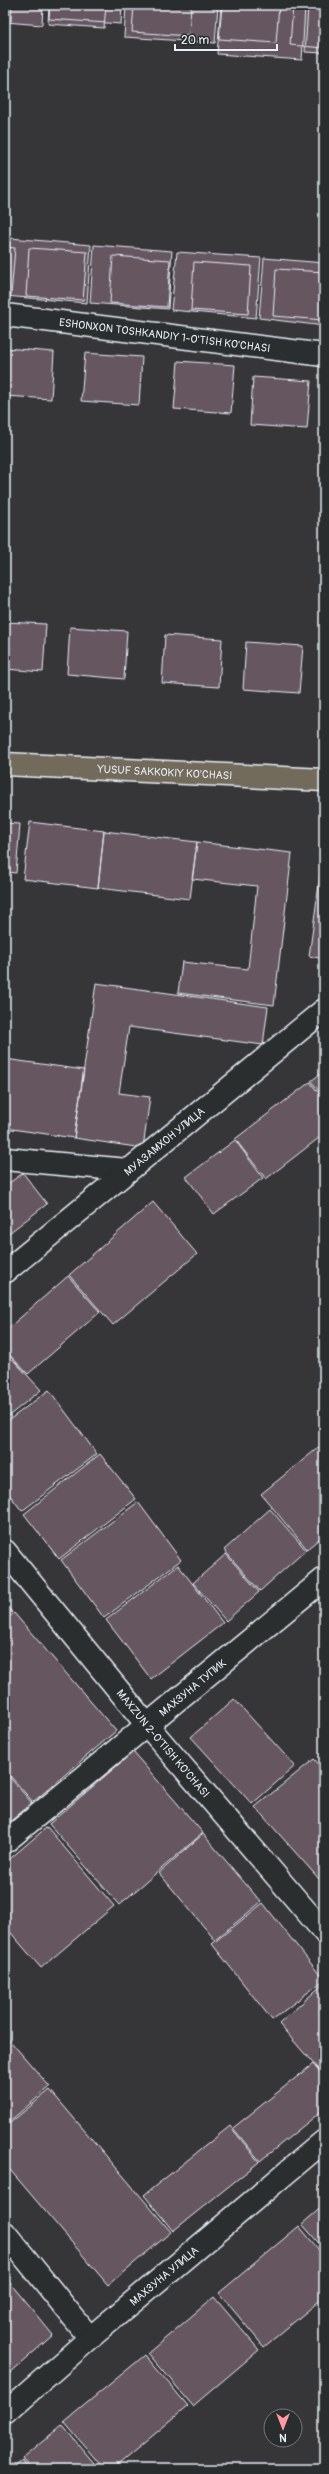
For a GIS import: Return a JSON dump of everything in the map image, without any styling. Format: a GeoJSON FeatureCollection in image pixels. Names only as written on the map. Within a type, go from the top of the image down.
{"type":"FeatureCollection","features":[{"type":"Feature","properties":{"kind":"main road","name":"YUSUF SAKKOKIY KO'CHASI"},"geometry":{"type":"LineString","coordinates":[[5,764],[324,780]]}},
{"type":"Feature","properties":{"kind":"street","name":"ESHONXON TOSHKANDIY 1-O'TISH KO'CHASI"},"geometry":{"type":"LineString","coordinates":[[5,315],[324,356]]}},
{"type":"Feature","properties":{"kind":"street","name":"МУАЗАМХОН УЛИЦА"},"geometry":{"type":"LineString","coordinates":[[5,1272],[324,1010]]}},
{"type":"Feature","properties":{"kind":"street"},"geometry":{"type":"LineString","coordinates":[[5,1159],[128,1170]]}},
{"type":"Feature","properties":{"kind":"street","name":"MAXZUN 2-O'TISH KO'CHASI"},"geometry":{"type":"LineString","coordinates":[[5,1551],[147,1725],[324,1932]]}},
{"type":"Feature","properties":{"kind":"street","name":"МАХЗУНА ТУПИК"},"geometry":{"type":"LineString","coordinates":[[5,1842],[324,1579]]}},
{"type":"Feature","properties":{"kind":"street","name":"МАХЗУНА УЛИЦА"},"geometry":{"type":"LineString","coordinates":[[5,2412],[90,2338],[324,2141]]}},
{"type":"Feature","properties":{"kind":"street"},"geometry":{"type":"LineString","coordinates":[[5,2233],[90,2338]]}},
{"type":"Feature","properties":{"kind":"building"},"geometry":{"type":"Polygon","coordinates":[[[5,5],[12,5],[11,21],[5,21],[5,5]]]}},
{"type":"Feature","properties":{"kind":"building"},"geometry":{"type":"Polygon","coordinates":[[[5,5],[43,5],[42,25],[5,22],[5,5]]]}},
{"type":"Feature","properties":{"kind":"building"},"geometry":{"type":"Polygon","coordinates":[[[49,5],[106,5],[104,28],[48,24],[49,5]]]}},
{"type":"Feature","properties":{"kind":"building"},"geometry":{"type":"Polygon","coordinates":[[[50,5],[122,5],[121,24],[49,19],[50,5]]]}},
{"type":"Feature","properties":{"kind":"building"},"geometry":{"type":"Polygon","coordinates":[[[126,5],[218,5],[215,43],[124,37],[126,5]]]}},
{"type":"Feature","properties":{"kind":"building"},"geometry":{"type":"Polygon","coordinates":[[[134,5],[191,5],[189,36],[132,32],[134,5]]]}},
{"type":"Feature","properties":{"kind":"building"},"geometry":{"type":"Polygon","coordinates":[[[221,5],[305,6],[302,60],[217,54],[221,5]]]}},
{"type":"Feature","properties":{"kind":"building"},"geometry":{"type":"Polygon","coordinates":[[[222,5],[279,5],[276,43],[219,39],[222,5]]]}},
{"type":"Feature","properties":{"kind":"building"},"geometry":{"type":"Polygon","coordinates":[[[293,5],[324,5],[324,48],[290,45],[293,5]]]}},
{"type":"Feature","properties":{"kind":"building"},"geometry":{"type":"Polygon","coordinates":[[[308,7],[324,8],[324,53],[305,52],[308,7]]]}},
{"type":"Feature","properties":{"kind":"building"},"geometry":{"type":"Polygon","coordinates":[[[5,229],[9,229],[5,291],[5,229]]]}},
{"type":"Feature","properties":{"kind":"building"},"geometry":{"type":"Polygon","coordinates":[[[10,238],[91,245],[87,303],[5,296],[10,238]]]}},
{"type":"Feature","properties":{"kind":"building"},"geometry":{"type":"Polygon","coordinates":[[[94,245],[172,251],[168,309],[90,303],[94,245]]]}},
{"type":"Feature","properties":{"kind":"building"},"geometry":{"type":"Polygon","coordinates":[[[5,247],[15,248],[11,295],[5,295],[5,247]]]}},
{"type":"Feature","properties":{"kind":"building"},"geometry":{"type":"Polygon","coordinates":[[[29,248],[87,252],[83,300],[26,296],[29,248]]]}},
{"type":"Feature","properties":{"kind":"building"},"geometry":{"type":"Polygon","coordinates":[[[177,252],[261,258],[256,318],[171,310],[177,252]]]}},
{"type":"Feature","properties":{"kind":"building"},"geometry":{"type":"Polygon","coordinates":[[[113,256],[170,260],[167,307],[110,303],[113,256]]]}},
{"type":"Feature","properties":{"kind":"building"},"geometry":{"type":"Polygon","coordinates":[[[264,258],[324,263],[324,326],[259,318],[264,258]]]}},
{"type":"Feature","properties":{"kind":"building"},"geometry":{"type":"Polygon","coordinates":[[[194,262],[251,266],[248,314],[191,310],[194,262]]]}},
{"type":"Feature","properties":{"kind":"building"},"geometry":{"type":"Polygon","coordinates":[[[276,269],[324,272],[324,320],[273,316],[276,269]]]}},
{"type":"Feature","properties":{"kind":"building"},"geometry":{"type":"Polygon","coordinates":[[[5,348],[54,352],[51,399],[5,396],[5,348]]]}},
{"type":"Feature","properties":{"kind":"building"},"geometry":{"type":"Polygon","coordinates":[[[85,353],[142,357],[139,405],[81,401],[85,353]]]}},
{"type":"Feature","properties":{"kind":"building"},"geometry":{"type":"Polygon","coordinates":[[[178,361],[235,365],[231,413],[174,409],[178,361]]]}},
{"type":"Feature","properties":{"kind":"building"},"geometry":{"type":"Polygon","coordinates":[[[253,377],[311,381],[307,429],[250,425],[253,377]]]}},
{"type":"Feature","properties":{"kind":"building"},"geometry":{"type":"Polygon","coordinates":[[[5,622],[46,624],[43,672],[5,669],[5,622]]]}},
{"type":"Feature","properties":{"kind":"building"},"geometry":{"type":"Polygon","coordinates":[[[70,627],[127,631],[124,679],[67,674],[70,627]]]}},
{"type":"Feature","properties":{"kind":"building"},"geometry":{"type":"Polygon","coordinates":[[[165,635],[222,639],[219,687],[162,683],[165,635]]]}},
{"type":"Feature","properties":{"kind":"building"},"geometry":{"type":"Polygon","coordinates":[[[246,642],[303,646],[299,693],[243,689],[246,642]]]}},
{"type":"Feature","properties":{"kind":"building"},"geometry":{"type":"Polygon","coordinates":[[[30,822],[104,831],[98,888],[23,879],[30,822]]]}},
{"type":"Feature","properties":{"kind":"building"},"geometry":{"type":"Polygon","coordinates":[[[5,823],[20,824],[16,873],[5,872],[5,823]]]}},
{"type":"Feature","properties":{"kind":"building"},"geometry":{"type":"Polygon","coordinates":[[[104,831],[197,842],[190,899],[98,888],[104,831]]]}},
{"type":"Feature","properties":{"kind":"building"},"geometry":{"type":"Polygon","coordinates":[[[197,842],[292,853],[274,1005],[178,993],[182,962],[248,969],[257,886],[192,879],[197,842]]]}},
{"type":"Feature","properties":{"kind":"building"},"geometry":{"type":"Polygon","coordinates":[[[321,870],[324,870],[324,959],[309,956],[321,870]]]}},
{"type":"Feature","properties":{"kind":"building"},"geometry":{"type":"Polygon","coordinates":[[[96,983],[268,1007],[263,1045],[129,1027],[119,1093],[150,1097],[143,1148],[74,1138],[96,983]]]}},
{"type":"Feature","properties":{"kind":"building"},"geometry":{"type":"Polygon","coordinates":[[[5,1059],[84,1070],[74,1138],[5,1128],[5,1059]]]}},
{"type":"Feature","properties":{"kind":"building"},"geometry":{"type":"Polygon","coordinates":[[[324,1071],[324,1097],[311,1081],[324,1071]]]}},
{"type":"Feature","properties":{"kind":"building"},"geometry":{"type":"Polygon","coordinates":[[[310,1082],[324,1100],[324,1134],[266,1179],[235,1139],[310,1082]]]}},
{"type":"Feature","properties":{"kind":"building"},"geometry":{"type":"Polygon","coordinates":[[[235,1140],[263,1178],[214,1214],[186,1177],[235,1140]]]}},
{"type":"Feature","properties":{"kind":"building"},"geometry":{"type":"Polygon","coordinates":[[[23,1173],[47,1204],[5,1236],[5,1186],[23,1173]]]}},
{"type":"Feature","properties":{"kind":"building"},"geometry":{"type":"Polygon","coordinates":[[[153,1202],[197,1254],[113,1325],[69,1275],[153,1202]]]}},
{"type":"Feature","properties":{"kind":"building"},"geometry":{"type":"Polygon","coordinates":[[[68,1276],[100,1312],[28,1374],[5,1350],[5,1331],[68,1276]]]}},
{"type":"Feature","properties":{"kind":"building"},"geometry":{"type":"Polygon","coordinates":[[[5,1351],[41,1390],[5,1419],[5,1351]]]}},
{"type":"Feature","properties":{"kind":"building"},"geometry":{"type":"Polygon","coordinates":[[[49,1390],[97,1454],[22,1511],[5,1489],[5,1423],[49,1390]]]}},
{"type":"Feature","properties":{"kind":"building"},"geometry":{"type":"Polygon","coordinates":[[[324,1443],[324,1535],[307,1549],[261,1494],[324,1443]]]}},
{"type":"Feature","properties":{"kind":"building"},"geometry":{"type":"Polygon","coordinates":[[[100,1454],[136,1499],[59,1559],[24,1514],[100,1454]]]}},
{"type":"Feature","properties":{"kind":"building"},"geometry":{"type":"Polygon","coordinates":[[[138,1502],[181,1560],[104,1618],[61,1560],[138,1502]]]}},
{"type":"Feature","properties":{"kind":"building"},"geometry":{"type":"Polygon","coordinates":[[[270,1509],[306,1550],[260,1591],[224,1550],[270,1509]]]}},
{"type":"Feature","properties":{"kind":"building"},"geometry":{"type":"Polygon","coordinates":[[[226,1554],[259,1592],[226,1621],[193,1583],[226,1554]]]}},
{"type":"Feature","properties":{"kind":"building"},"geometry":{"type":"Polygon","coordinates":[[[178,1565],[223,1623],[151,1679],[106,1620],[178,1565]]]}},
{"type":"Feature","properties":{"kind":"building"},"geometry":{"type":"Polygon","coordinates":[[[5,1604],[12,1612],[5,1618],[5,1604]]]}},
{"type":"Feature","properties":{"kind":"building"},"geometry":{"type":"Polygon","coordinates":[[[14,1613],[116,1731],[33,1802],[5,1770],[5,1621],[14,1613]]]}},
{"type":"Feature","properties":{"kind":"building"},"geometry":{"type":"Polygon","coordinates":[[[234,1699],[295,1766],[252,1804],[191,1737],[234,1699]]]}},
{"type":"Feature","properties":{"kind":"building"},"geometry":{"type":"Polygon","coordinates":[[[133,1752],[203,1833],[119,1905],[49,1824],[133,1752]]]}},
{"type":"Feature","properties":{"kind":"building"},"geometry":{"type":"Polygon","coordinates":[[[314,1759],[324,1770],[324,1877],[320,1880],[255,1807],[314,1759]]]}},
{"type":"Feature","properties":{"kind":"building"},"geometry":{"type":"Polygon","coordinates":[[[5,1772],[32,1803],[5,1826],[5,1772]]]}},
{"type":"Feature","properties":{"kind":"building"},"geometry":{"type":"Polygon","coordinates":[[[47,1827],[114,1906],[41,1968],[5,1926],[5,1863],[47,1827]]]}},
{"type":"Feature","properties":{"kind":"building"},"geometry":{"type":"Polygon","coordinates":[[[203,1834],[261,1902],[215,1940],[159,1873],[203,1834]]]}},
{"type":"Feature","properties":{"kind":"building"},"geometry":{"type":"Polygon","coordinates":[[[263,1903],[324,1980],[272,2020],[212,1944],[263,1903]]]}},
{"type":"Feature","properties":{"kind":"building"},"geometry":{"type":"Polygon","coordinates":[[[324,1983],[324,2076],[279,2024],[324,1983]]]}},
{"type":"Feature","properties":{"kind":"building"},"geometry":{"type":"Polygon","coordinates":[[[5,2035],[50,2087],[5,2125],[5,2035]]]}},
{"type":"Feature","properties":{"kind":"building"},"geometry":{"type":"Polygon","coordinates":[[[313,2064],[324,2078],[324,2109],[260,2161],[233,2128],[313,2064]]]}},
{"type":"Feature","properties":{"kind":"building"},"geometry":{"type":"Polygon","coordinates":[[[50,2090],[171,2232],[108,2285],[5,2164],[5,2127],[50,2090]]]}},
{"type":"Feature","properties":{"kind":"building"},"geometry":{"type":"Polygon","coordinates":[[[230,2126],[259,2162],[173,2231],[144,2195],[230,2126]]]}},
{"type":"Feature","properties":{"kind":"building"},"geometry":{"type":"Polygon","coordinates":[[[324,2205],[324,2249],[302,2224],[324,2205]]]}},
{"type":"Feature","properties":{"kind":"building"},"geometry":{"type":"Polygon","coordinates":[[[299,2226],[324,2256],[324,2297],[264,2347],[219,2293],[299,2226]]]}},
{"type":"Feature","properties":{"kind":"building"},"geometry":{"type":"Polygon","coordinates":[[[5,2277],[53,2335],[10,2373],[5,2368],[5,2277]]]}},
{"type":"Feature","properties":{"kind":"building"},"geometry":{"type":"Polygon","coordinates":[[[214,2297],[259,2350],[193,2406],[148,2353],[214,2297]]]}},
{"type":"Feature","properties":{"kind":"building"},"geometry":{"type":"Polygon","coordinates":[[[145,2355],[188,2406],[113,2469],[104,2469],[64,2422],[145,2355]]]}},
{"type":"Feature","properties":{"kind":"building"},"geometry":{"type":"Polygon","coordinates":[[[62,2425],[99,2469],[33,2469],[23,2458],[62,2425]]]}},
{"type":"Feature","properties":{"kind":"building"},"geometry":{"type":"Polygon","coordinates":[[[23,2460],[30,2469],[11,2469],[23,2460]]]}}]}
